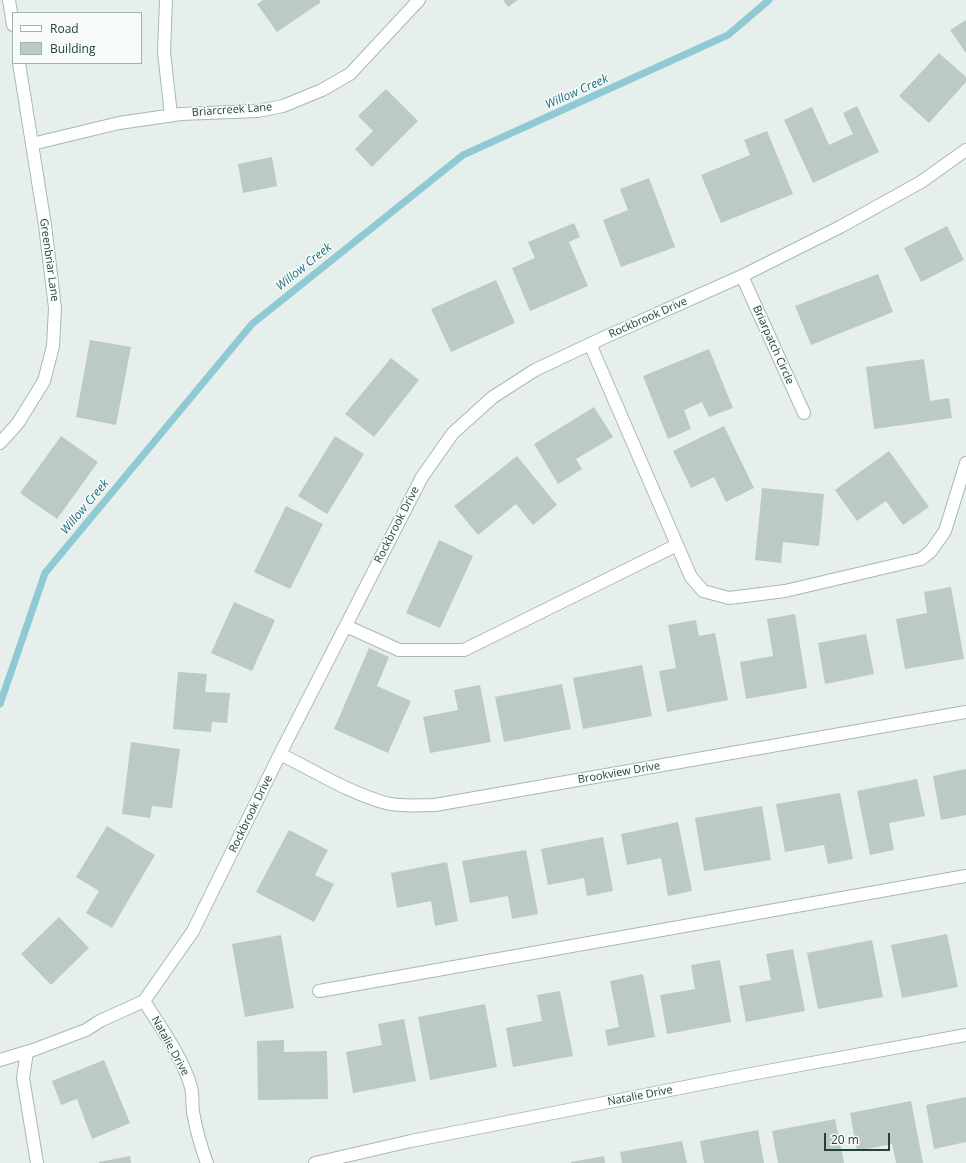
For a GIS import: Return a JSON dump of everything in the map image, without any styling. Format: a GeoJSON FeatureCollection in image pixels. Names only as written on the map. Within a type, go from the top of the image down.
{"type":"FeatureCollection","features":[{"type":"Feature","properties":{"kind":"street"},"geometry":{"type":"LineString","coordinates":[[9,0],[12,19]]}},
{"type":"Feature","properties":{"kind":"street"},"geometry":{"type":"LineString","coordinates":[[166,0],[164,52],[171,115]]}},
{"type":"Feature","properties":{"kind":"street","name":"Briarcreek Lane"},"geometry":{"type":"LineString","coordinates":[[32,144],[119,123],[171,115],[258,111],[283,106],[322,90],[350,74],[419,0]]}},
{"type":"Feature","properties":{"kind":"street","name":"Greenbriar Lane"},"geometry":{"type":"LineString","coordinates":[[0,443],[18,423],[44,380],[54,346],[56,308],[45,225],[19,64]]}},
{"type":"Feature","properties":{"kind":"street","name":"Rockbrook Drive"},"geometry":{"type":"LineString","coordinates":[[144,1001],[193,931],[280,754],[422,477],[454,433],[493,397],[535,370],[742,276],[840,227],[921,182],[966,150]]}},
{"type":"Feature","properties":{"kind":"street","name":"Briarpatch Circle"},"geometry":{"type":"LineString","coordinates":[[742,276],[804,413]]}},
{"type":"Feature","properties":{"kind":"street"},"geometry":{"type":"LineString","coordinates":[[590,344],[691,577],[703,591],[729,598],[785,591],[921,559],[931,551],[945,531],[966,463]]}},
{"type":"Feature","properties":{"kind":"street"},"geometry":{"type":"LineString","coordinates":[[346,626],[399,650],[464,650],[677,545]]}},
{"type":"Feature","properties":{"kind":"street","name":"Brookview Drive"},"geometry":{"type":"LineString","coordinates":[[280,754],[352,790],[387,803],[406,806],[435,805],[966,712]]}},
{"type":"Feature","properties":{"kind":"street"},"geometry":{"type":"LineString","coordinates":[[319,991],[966,876]]}},
{"type":"Feature","properties":{"kind":"street"},"geometry":{"type":"LineString","coordinates":[[0,1060],[27,1052],[86,1030],[100,1021],[144,1001]]}},
{"type":"Feature","properties":{"kind":"street","name":"Natalie Drive"},"geometry":{"type":"LineString","coordinates":[[144,1001],[164,1032],[185,1070],[192,1089],[193,1112],[202,1151],[207,1163]]}},
{"type":"Feature","properties":{"kind":"street","name":"Natalie Drive"},"geometry":{"type":"LineString","coordinates":[[315,1163],[419,1140],[743,1075],[966,1035]]}},
{"type":"Feature","properties":{"kind":"street"},"geometry":{"type":"LineString","coordinates":[[27,1052],[23,1078],[37,1163]]}},
{"type":"Feature","properties":{"kind":"building"},"geometry":{"type":"Polygon","coordinates":[[[263,0],[319,0],[321,2],[277,32],[257,4],[263,0]]]}},
{"type":"Feature","properties":{"kind":"building"},"geometry":{"type":"Polygon","coordinates":[[[503,0],[518,0],[508,7],[503,0]]]}},
{"type":"Feature","properties":{"kind":"building"},"geometry":{"type":"Polygon","coordinates":[[[966,20],[966,53],[950,30],[966,20]]]}},
{"type":"Feature","properties":{"kind":"building"},"geometry":{"type":"Polygon","coordinates":[[[939,53],[966,77],[966,82],[929,123],[899,96],[939,53]]]}},
{"type":"Feature","properties":{"kind":"building"},"geometry":{"type":"Polygon","coordinates":[[[386,89],[418,121],[372,167],[355,149],[373,131],[358,116],[386,89]]]}},
{"type":"Feature","properties":{"kind":"building"},"geometry":{"type":"Polygon","coordinates":[[[857,106],[879,152],[813,183],[784,120],[812,107],[829,145],[853,134],[843,113],[857,106]]]}},
{"type":"Feature","properties":{"kind":"building"},"geometry":{"type":"Polygon","coordinates":[[[767,131],[793,194],[721,223],[701,175],[750,155],[744,140],[767,131]]]}},
{"type":"Feature","properties":{"kind":"building"},"geometry":{"type":"Polygon","coordinates":[[[272,157],[277,186],[243,193],[238,164],[272,157]]]}},
{"type":"Feature","properties":{"kind":"building"},"geometry":{"type":"Polygon","coordinates":[[[649,178],[675,247],[621,267],[603,220],[628,210],[620,189],[649,178]]]}},
{"type":"Feature","properties":{"kind":"building"},"geometry":{"type":"Polygon","coordinates":[[[574,223],[580,237],[569,242],[588,286],[530,311],[512,268],[535,258],[528,242],[574,223]]]}},
{"type":"Feature","properties":{"kind":"building"},"geometry":{"type":"Polygon","coordinates":[[[947,226],[964,260],[921,282],[904,248],[947,226]]]}},
{"type":"Feature","properties":{"kind":"building"},"geometry":{"type":"Polygon","coordinates":[[[878,274],[893,312],[811,345],[795,306],[878,274]]]}},
{"type":"Feature","properties":{"kind":"building"},"geometry":{"type":"Polygon","coordinates":[[[496,280],[515,323],[451,352],[431,309],[496,280]]]}},
{"type":"Feature","properties":{"kind":"building"},"geometry":{"type":"Polygon","coordinates":[[[90,340],[131,347],[116,425],[76,417],[90,340]]]}},
{"type":"Feature","properties":{"kind":"building"},"geometry":{"type":"Polygon","coordinates":[[[709,349],[733,408],[709,417],[702,402],[684,410],[691,429],[668,439],[643,376],[709,349]]]}},
{"type":"Feature","properties":{"kind":"building"},"geometry":{"type":"Polygon","coordinates":[[[391,358],[419,380],[374,437],[345,414],[391,358]]]}},
{"type":"Feature","properties":{"kind":"building"},"geometry":{"type":"Polygon","coordinates":[[[924,359],[930,401],[949,398],[952,418],[874,429],[866,367],[924,359]]]}},
{"type":"Feature","properties":{"kind":"building"},"geometry":{"type":"Polygon","coordinates":[[[594,407],[613,437],[576,459],[582,469],[558,484],[534,444],[594,407]]]}},
{"type":"Feature","properties":{"kind":"building"},"geometry":{"type":"Polygon","coordinates":[[[724,426],[754,488],[726,502],[714,477],[691,488],[673,451],[724,426]]]}},
{"type":"Feature","properties":{"kind":"building"},"geometry":{"type":"Polygon","coordinates":[[[61,436],[98,462],[57,519],[20,493],[61,436]]]}},
{"type":"Feature","properties":{"kind":"building"},"geometry":{"type":"Polygon","coordinates":[[[335,436],[364,454],[327,514],[298,496],[335,436]]]}},
{"type":"Feature","properties":{"kind":"building"},"geometry":{"type":"Polygon","coordinates":[[[889,451],[929,507],[903,525],[886,501],[857,521],[835,490],[889,451]]]}},
{"type":"Feature","properties":{"kind":"building"},"geometry":{"type":"Polygon","coordinates":[[[517,456],[557,505],[533,525],[516,504],[478,535],[454,506],[517,456]]]}},
{"type":"Feature","properties":{"kind":"building"},"geometry":{"type":"Polygon","coordinates":[[[762,488],[824,494],[819,546],[783,542],[781,563],[755,560],[762,488]]]}},
{"type":"Feature","properties":{"kind":"building"},"geometry":{"type":"Polygon","coordinates":[[[286,506],[323,524],[290,589],[254,572],[286,506]]]}},
{"type":"Feature","properties":{"kind":"building"},"geometry":{"type":"Polygon","coordinates":[[[439,540],[473,556],[440,628],[406,613],[439,540]]]}},
{"type":"Feature","properties":{"kind":"building"},"geometry":{"type":"Polygon","coordinates":[[[951,587],[964,659],[905,669],[896,619],[927,613],[924,592],[951,587]]]}},
{"type":"Feature","properties":{"kind":"building"},"geometry":{"type":"Polygon","coordinates":[[[234,602],[275,620],[252,671],[211,653],[234,602]]]}},
{"type":"Feature","properties":{"kind":"building"},"geometry":{"type":"Polygon","coordinates":[[[795,614],[807,688],[746,699],[740,662],[773,656],[767,619],[795,614]]]}},
{"type":"Feature","properties":{"kind":"building"},"geometry":{"type":"Polygon","coordinates":[[[696,620],[699,636],[715,633],[728,700],[667,712],[659,671],[676,668],[668,625],[696,620]]]}},
{"type":"Feature","properties":{"kind":"building"},"geometry":{"type":"Polygon","coordinates":[[[866,634],[874,674],[825,684],[818,643],[866,634]]]}},
{"type":"Feature","properties":{"kind":"building"},"geometry":{"type":"Polygon","coordinates":[[[369,648],[389,657],[377,686],[411,701],[388,753],[334,729],[369,648]]]}},
{"type":"Feature","properties":{"kind":"building"},"geometry":{"type":"Polygon","coordinates":[[[642,665],[652,716],[583,729],[573,678],[642,665]]]}},
{"type":"Feature","properties":{"kind":"building"},"geometry":{"type":"Polygon","coordinates":[[[178,672],[207,674],[205,692],[230,693],[227,723],[212,722],[211,732],[173,729],[178,672]]]}},
{"type":"Feature","properties":{"kind":"building"},"geometry":{"type":"Polygon","coordinates":[[[562,684],[571,729],[504,742],[495,697],[562,684]]]}},
{"type":"Feature","properties":{"kind":"building"},"geometry":{"type":"Polygon","coordinates":[[[480,685],[491,742],[430,753],[423,717],[458,710],[454,690],[480,685]]]}},
{"type":"Feature","properties":{"kind":"building"},"geometry":{"type":"Polygon","coordinates":[[[131,742],[180,749],[172,808],[152,806],[150,818],[122,814],[131,742]]]}},
{"type":"Feature","properties":{"kind":"building"},"geometry":{"type":"Polygon","coordinates":[[[966,769],[966,815],[941,820],[933,776],[966,769]]]}},
{"type":"Feature","properties":{"kind":"building"},"geometry":{"type":"Polygon","coordinates":[[[917,779],[925,816],[889,823],[894,850],[870,855],[857,791],[917,779]]]}},
{"type":"Feature","properties":{"kind":"building"},"geometry":{"type":"Polygon","coordinates":[[[840,793],[853,859],[828,864],[824,845],[785,852],[776,804],[840,793]]]}},
{"type":"Feature","properties":{"kind":"building"},"geometry":{"type":"Polygon","coordinates":[[[762,806],[771,860],[704,871],[695,818],[762,806]]]}},
{"type":"Feature","properties":{"kind":"building"},"geometry":{"type":"Polygon","coordinates":[[[678,822],[692,891],[668,896],[661,858],[627,865],[621,834],[678,822]]]}},
{"type":"Feature","properties":{"kind":"building"},"geometry":{"type":"Polygon","coordinates":[[[107,826],[155,855],[112,928],[86,913],[99,891],[76,877],[107,826]]]}},
{"type":"Feature","properties":{"kind":"building"},"geometry":{"type":"Polygon","coordinates":[[[289,830],[328,850],[315,875],[334,884],[314,922],[256,892],[289,830]]]}},
{"type":"Feature","properties":{"kind":"building"},"geometry":{"type":"Polygon","coordinates":[[[603,837],[613,891],[587,896],[584,878],[548,885],[541,849],[603,837]]]}},
{"type":"Feature","properties":{"kind":"building"},"geometry":{"type":"Polygon","coordinates":[[[526,850],[538,914],[512,919],[508,896],[470,903],[462,861],[526,850]]]}},
{"type":"Feature","properties":{"kind":"building"},"geometry":{"type":"Polygon","coordinates":[[[447,862],[458,921],[435,926],[431,901],[397,908],[391,873],[447,862]]]}},
{"type":"Feature","properties":{"kind":"building"},"geometry":{"type":"Polygon","coordinates":[[[59,917],[89,948],[51,985],[21,954],[59,917]]]}},
{"type":"Feature","properties":{"kind":"building"},"geometry":{"type":"Polygon","coordinates":[[[947,934],[958,987],[902,998],[891,945],[947,934]]]}},
{"type":"Feature","properties":{"kind":"building"},"geometry":{"type":"Polygon","coordinates":[[[281,935],[294,1008],[245,1017],[232,944],[281,935]]]}},
{"type":"Feature","properties":{"kind":"building"},"geometry":{"type":"Polygon","coordinates":[[[872,940],[883,997],[818,1009],[807,953],[872,940]]]}},
{"type":"Feature","properties":{"kind":"building"},"geometry":{"type":"Polygon","coordinates":[[[793,949],[805,1011],[746,1022],[739,986],[771,980],[766,954],[793,949]]]}},
{"type":"Feature","properties":{"kind":"building"},"geometry":{"type":"Polygon","coordinates":[[[720,960],[731,1022],[667,1034],[660,995],[695,989],[691,965],[720,960]]]}},
{"type":"Feature","properties":{"kind":"building"},"geometry":{"type":"Polygon","coordinates":[[[643,974],[655,1037],[608,1046],[605,1030],[619,1027],[610,981],[643,974]]]}},
{"type":"Feature","properties":{"kind":"building"},"geometry":{"type":"Polygon","coordinates":[[[560,991],[573,1056],[513,1067],[506,1028],[542,1021],[537,995],[560,991]]]}},
{"type":"Feature","properties":{"kind":"building"},"geometry":{"type":"Polygon","coordinates":[[[485,1004],[497,1067],[430,1080],[418,1017],[485,1004]]]}},
{"type":"Feature","properties":{"kind":"building"},"geometry":{"type":"Polygon","coordinates":[[[404,1019],[416,1081],[353,1093],[346,1052],[382,1045],[378,1024],[404,1019]]]}},
{"type":"Feature","properties":{"kind":"building"},"geometry":{"type":"Polygon","coordinates":[[[284,1040],[284,1052],[327,1051],[328,1099],[258,1100],[257,1041],[284,1040]]]}},
{"type":"Feature","properties":{"kind":"building"},"geometry":{"type":"Polygon","coordinates":[[[104,1060],[130,1123],[92,1139],[77,1099],[61,1105],[52,1081],[104,1060]]]}},
{"type":"Feature","properties":{"kind":"building"},"geometry":{"type":"Polygon","coordinates":[[[966,1097],[966,1142],[934,1149],[926,1105],[966,1097]]]}},
{"type":"Feature","properties":{"kind":"building"},"geometry":{"type":"Polygon","coordinates":[[[911,1101],[923,1163],[896,1163],[892,1144],[857,1151],[850,1113],[911,1101]]]}},
{"type":"Feature","properties":{"kind":"building"},"geometry":{"type":"Polygon","coordinates":[[[835,1119],[844,1163],[778,1163],[772,1131],[835,1119]]]}},
{"type":"Feature","properties":{"kind":"building"},"geometry":{"type":"Polygon","coordinates":[[[758,1130],[764,1163],[704,1163],[700,1141],[758,1130]]]}},
{"type":"Feature","properties":{"kind":"building"},"geometry":{"type":"Polygon","coordinates":[[[682,1141],[687,1163],[622,1163],[620,1152],[682,1141]]]}},
{"type":"Feature","properties":{"kind":"building"},"geometry":{"type":"Polygon","coordinates":[[[130,1156],[131,1163],[99,1163],[99,1162],[130,1156]]]}},
{"type":"Feature","properties":{"kind":"building"},"geometry":{"type":"Polygon","coordinates":[[[604,1156],[605,1163],[571,1163],[571,1162],[604,1156]]]}},
{"type":"Feature","properties":{"kind":"waterway","name":"Willow Creek"},"geometry":{"type":"LineString","coordinates":[[0,704],[45,573],[252,324],[463,155],[728,35],[769,0]]}}]}
